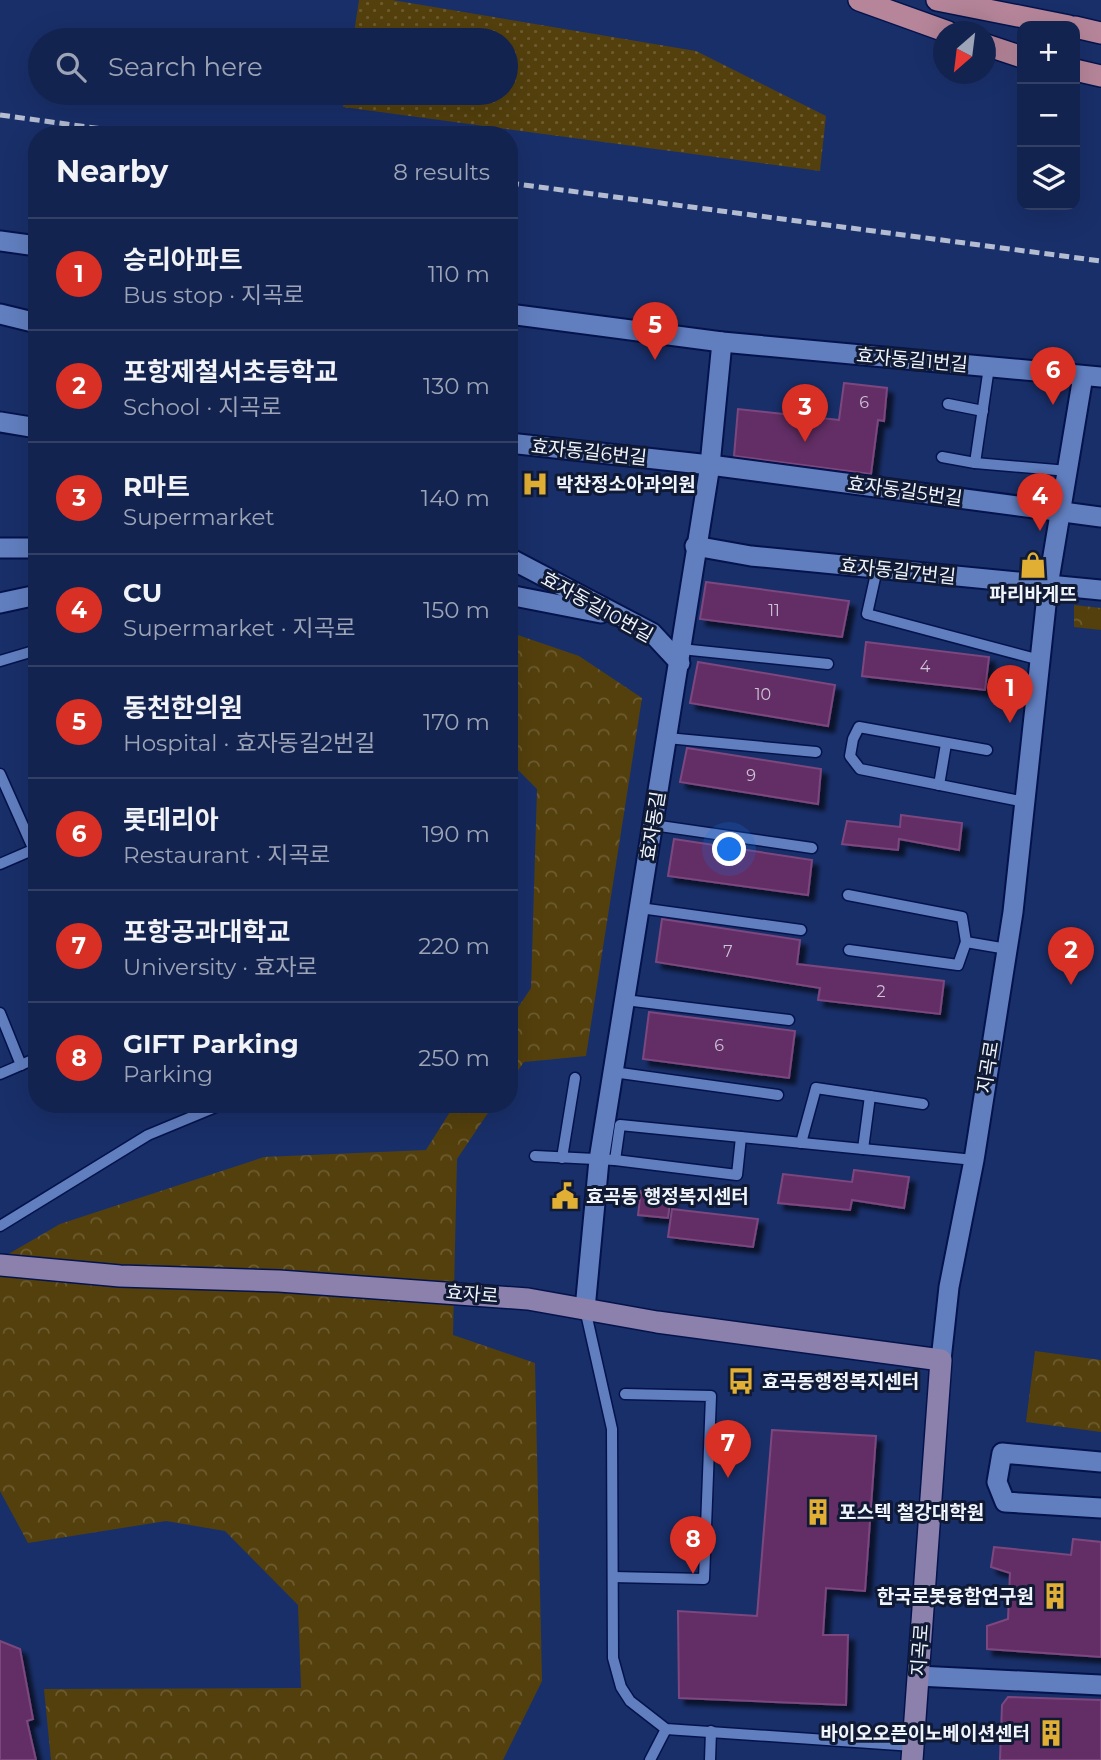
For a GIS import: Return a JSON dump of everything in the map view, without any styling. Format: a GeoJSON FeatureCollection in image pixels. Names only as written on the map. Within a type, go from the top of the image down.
{"type":"FeatureCollection","features":[{"type":"Feature","properties":{"kind":"main road"},"geometry":{"type":"LineString","coordinates":[[859,0],[933,27]]}},
{"type":"Feature","properties":{"kind":"main road"},"geometry":{"type":"LineString","coordinates":[[937,0],[1044,21]]}},
{"type":"Feature","properties":{"kind":"main road"},"geometry":{"type":"LineString","coordinates":[[1080,28],[1101,33]]}},
{"type":"Feature","properties":{"kind":"main road"},"geometry":{"type":"LineString","coordinates":[[996,49],[1017,55]]}},
{"type":"Feature","properties":{"kind":"main road"},"geometry":{"type":"LineString","coordinates":[[1080,71],[1101,76]]}},
{"type":"Feature","properties":{"kind":"street"},"geometry":{"type":"LineString","coordinates":[[0,241],[28,245]]}},
{"type":"Feature","properties":{"kind":"street"},"geometry":{"type":"LineString","coordinates":[[0,314],[28,321]]}},
{"type":"Feature","properties":{"kind":"street","name":"효자동길1번길"},"geometry":{"type":"LineString","coordinates":[[518,315],[722,342],[1092,377]]}},
{"type":"Feature","properties":{"kind":"street","name":"효자동길"},"geometry":{"type":"LineString","coordinates":[[585,1309],[607,1160],[613,1072],[710,465],[722,342]]}},
{"type":"Feature","properties":{"kind":"street","name":"지곡로"},"geometry":{"type":"LineString","coordinates":[[913,1753],[941,1360],[949,1287],[974,1160],[1007,949],[1048,586],[1068,471],[1092,377]]}},
{"type":"Feature","properties":{"kind":"street"},"geometry":{"type":"LineString","coordinates":[[0,422],[28,427]]}},
{"type":"Feature","properties":{"kind":"street","name":"효자동길6번길"},"geometry":{"type":"LineString","coordinates":[[518,444],[710,465]]}},
{"type":"Feature","properties":{"kind":"street","name":"효자동길5번길"},"geometry":{"type":"LineString","coordinates":[[710,465],[1101,517]]}},
{"type":"Feature","properties":{"kind":"street","name":"효자동길7번길"},"geometry":{"type":"LineString","coordinates":[[695,546],[751,556],[1101,590]]}},
{"type":"Feature","properties":{"kind":"street"},"geometry":{"type":"LineString","coordinates":[[0,548],[28,548]]}},
{"type":"Feature","properties":{"kind":"street","name":"효자동길10번길"},"geometry":{"type":"LineString","coordinates":[[518,563],[652,633],[680,656]]}},
{"type":"Feature","properties":{"kind":"street"},"geometry":{"type":"LineString","coordinates":[[518,597],[624,618]]}},
{"type":"Feature","properties":{"kind":"street"},"geometry":{"type":"LineString","coordinates":[[0,603],[28,598]]}},
{"type":"Feature","properties":{"kind":"street","name":"효자로"},"geometry":{"type":"LineString","coordinates":[[0,1265],[120,1276],[396,1288],[528,1299],[657,1322],[941,1360]]}},
{"type":"Feature","properties":{"kind":"street"},"geometry":{"type":"LineString","coordinates":[[1101,1462],[1002,1453],[997,1482],[1004,1502],[1101,1508]]}},
{"type":"Feature","properties":{"kind":"street"},"geometry":{"type":"LineString","coordinates":[[918,1676],[1101,1685]]}},
{"type":"Feature","properties":{"kind":"lane"},"geometry":{"type":"LineString","coordinates":[[975,463],[989,367]]}},
{"type":"Feature","properties":{"kind":"lane"},"geometry":{"type":"LineString","coordinates":[[948,404],[983,411]]}},
{"type":"Feature","properties":{"kind":"lane"},"geometry":{"type":"LineString","coordinates":[[942,457],[975,463],[1068,471]]}},
{"type":"Feature","properties":{"kind":"lane"},"geometry":{"type":"LineString","coordinates":[[877,569],[867,614],[1040,660]]}},
{"type":"Feature","properties":{"kind":"lane"},"geometry":{"type":"LineString","coordinates":[[0,661],[28,653]]}},
{"type":"Feature","properties":{"kind":"lane"},"geometry":{"type":"LineString","coordinates":[[680,656],[828,664]]}},
{"type":"Feature","properties":{"kind":"lane"},"geometry":{"type":"LineString","coordinates":[[987,750],[859,727],[853,738],[850,756],[860,769],[1025,802]]}},
{"type":"Feature","properties":{"kind":"lane"},"geometry":{"type":"LineString","coordinates":[[667,738],[816,752]]}},
{"type":"Feature","properties":{"kind":"lane"},"geometry":{"type":"LineString","coordinates":[[939,785],[946,744]]}},
{"type":"Feature","properties":{"kind":"lane"},"geometry":{"type":"LineString","coordinates":[[0,774],[28,835]]}},
{"type":"Feature","properties":{"kind":"lane"},"geometry":{"type":"LineString","coordinates":[[653,825],[812,848]]}},
{"type":"Feature","properties":{"kind":"lane"},"geometry":{"type":"LineString","coordinates":[[0,864],[28,855]]}},
{"type":"Feature","properties":{"kind":"lane"},"geometry":{"type":"LineString","coordinates":[[848,895],[962,916],[966,942],[958,965],[849,950]]}},
{"type":"Feature","properties":{"kind":"lane"},"geometry":{"type":"LineString","coordinates":[[640,908],[801,930]]}},
{"type":"Feature","properties":{"kind":"lane"},"geometry":{"type":"LineString","coordinates":[[966,942],[1007,949]]}},
{"type":"Feature","properties":{"kind":"lane"},"geometry":{"type":"LineString","coordinates":[[625,1000],[789,1020]]}},
{"type":"Feature","properties":{"kind":"lane"},"geometry":{"type":"LineString","coordinates":[[0,1013],[21,1065]]}},
{"type":"Feature","properties":{"kind":"lane"},"geometry":{"type":"LineString","coordinates":[[0,1074],[28,1062]]}},
{"type":"Feature","properties":{"kind":"lane"},"geometry":{"type":"LineString","coordinates":[[613,1072],[778,1095]]}},
{"type":"Feature","properties":{"kind":"lane"},"geometry":{"type":"LineString","coordinates":[[562,1158],[575,1078]]}},
{"type":"Feature","properties":{"kind":"lane"},"geometry":{"type":"LineString","coordinates":[[801,1143],[816,1088],[923,1104]]}},
{"type":"Feature","properties":{"kind":"lane"},"geometry":{"type":"LineString","coordinates":[[863,1149],[870,1096]]}},
{"type":"Feature","properties":{"kind":"lane"},"geometry":{"type":"LineString","coordinates":[[0,1226],[148,1135],[201,1113]]}},
{"type":"Feature","properties":{"kind":"lane"},"geometry":{"type":"LineString","coordinates":[[607,1160],[620,1125],[974,1160]]}},
{"type":"Feature","properties":{"kind":"lane"},"geometry":{"type":"LineString","coordinates":[[535,1156],[607,1160],[737,1175],[741,1137]]}},
{"type":"Feature","properties":{"kind":"lane"},"geometry":{"type":"LineString","coordinates":[[585,1309],[612,1429],[613,1658],[621,1687],[630,1701],[666,1730],[711,1731],[913,1753]]}},
{"type":"Feature","properties":{"kind":"lane"},"geometry":{"type":"LineString","coordinates":[[613,1577],[704,1579],[711,1396],[625,1394]]}},
{"type":"Feature","properties":{"kind":"lane"},"geometry":{"type":"LineString","coordinates":[[650,1760],[666,1730]]}},
{"type":"Feature","properties":{"kind":"lane"},"geometry":{"type":"LineString","coordinates":[[710,1760],[711,1731]]}},
{"type":"Feature","properties":{"kind":"green space"},"geometry":{"type":"Polygon","coordinates":[[[359,0],[392,0],[696,51],[826,116],[820,171],[518,130],[518,126],[485,126],[343,107],[518,105],[518,28],[355,28],[359,0]]]}},
{"type":"Feature","properties":{"kind":"green space"},"geometry":{"type":"Polygon","coordinates":[[[1074,605],[1101,608],[1101,630],[1074,627],[1074,605]]]}},
{"type":"Feature","properties":{"kind":"green space"},"geometry":{"type":"Polygon","coordinates":[[[518,635],[579,656],[642,698],[586,1056],[524,1062],[518,1070],[518,1008],[531,988],[537,789],[518,770],[518,635]]]}},
{"type":"Feature","properties":{"kind":"green space"},"geometry":{"type":"Polygon","coordinates":[[[449,1113],[488,1113],[457,1159],[453,1335],[535,1363],[542,1681],[503,1760],[51,1760],[44,1689],[301,1688],[298,1605],[225,1531],[166,1521],[28,1543],[0,1491],[0,1259],[60,1224],[264,1157],[426,1150],[449,1113]]]}},
{"type":"Feature","properties":{"kind":"green space"},"geometry":{"type":"Polygon","coordinates":[[[1035,1351],[1101,1360],[1101,1432],[1026,1422],[1035,1351]]]}},
{"type":"Feature","properties":{"kind":"building"},"geometry":{"type":"Polygon","coordinates":[[[844,383],[887,388],[884,421],[878,420],[871,474],[734,456],[738,409],[839,420],[844,383]]]}},
{"type":"Feature","properties":{"kind":"building"},"geometry":{"type":"Polygon","coordinates":[[[706,582],[849,601],[842,637],[700,619],[706,582]]]}},
{"type":"Feature","properties":{"kind":"building"},"geometry":{"type":"Polygon","coordinates":[[[866,642],[989,657],[985,690],[862,676],[866,642]]]}},
{"type":"Feature","properties":{"kind":"building"},"geometry":{"type":"Polygon","coordinates":[[[698,662],[835,685],[828,726],[690,703],[698,662]]]}},
{"type":"Feature","properties":{"kind":"building"},"geometry":{"type":"Polygon","coordinates":[[[687,748],[821,769],[818,804],[680,782],[687,748]]]}},
{"type":"Feature","properties":{"kind":"building"},"geometry":{"type":"Polygon","coordinates":[[[901,815],[962,823],[959,850],[899,839],[898,850],[842,844],[847,821],[900,827],[901,815]]]}},
{"type":"Feature","properties":{"kind":"building"},"geometry":{"type":"Polygon","coordinates":[[[674,839],[812,860],[808,895],[668,876],[674,839]]]}},
{"type":"Feature","properties":{"kind":"building"},"geometry":{"type":"Polygon","coordinates":[[[662,919],[800,940],[797,964],[944,981],[940,1014],[818,1000],[820,988],[656,962],[662,919]]]}},
{"type":"Feature","properties":{"kind":"building"},"geometry":{"type":"Polygon","coordinates":[[[649,1012],[795,1031],[789,1078],[643,1059],[649,1012]]]}},
{"type":"Feature","properties":{"kind":"building"},"geometry":{"type":"Polygon","coordinates":[[[854,1170],[909,1177],[904,1208],[852,1200],[850,1210],[778,1203],[783,1174],[852,1182],[854,1170]]]}},
{"type":"Feature","properties":{"kind":"building"},"geometry":{"type":"Polygon","coordinates":[[[641,1191],[671,1195],[668,1218],[638,1215],[641,1191]]]}},
{"type":"Feature","properties":{"kind":"building"},"geometry":{"type":"Polygon","coordinates":[[[672,1209],[758,1219],[753,1247],[668,1237],[672,1209]]]}},
{"type":"Feature","properties":{"kind":"building","name":"포스텍 철강대학원"},"geometry":{"type":"Polygon","coordinates":[[[772,1430],[876,1436],[865,1591],[826,1588],[823,1635],[848,1635],[846,1705],[679,1698],[678,1611],[757,1616],[772,1430]]]}},
{"type":"Feature","properties":{"kind":"building","name":"한국로봇융합연구원"},"geometry":{"type":"Polygon","coordinates":[[[1073,1539],[1101,1542],[1101,1657],[987,1649],[987,1626],[1008,1619],[1010,1573],[991,1567],[994,1547],[1071,1555],[1073,1539]]]}},
{"type":"Feature","properties":{"kind":"building"},"geometry":{"type":"Polygon","coordinates":[[[0,1641],[20,1649],[33,1719],[27,1721],[36,1760],[0,1760],[0,1641]]]}},
{"type":"Feature","properties":{"kind":"building","name":"바이오오픈이노베이션센터"},"geometry":{"type":"Polygon","coordinates":[[[1008,1697],[1101,1700],[1101,1760],[1000,1760],[1002,1705],[1008,1697]]]}},
{"type":"Feature","properties":{"kind":"railway"},"geometry":{"type":"LineString","coordinates":[[0,115],[81,126]]}},
{"type":"Feature","properties":{"kind":"railway"},"geometry":{"type":"LineString","coordinates":[[518,184],[1101,261]]}},
{"type":"Feature","properties":{"kind":"place","name":"동천한의원"},"geometry":{"type":"Point","coordinates":[655,360]}},
{"type":"Feature","properties":{"kind":"place","name":"롯데리아"},"geometry":{"type":"Point","coordinates":[1053,405]}},
{"type":"Feature","properties":{"kind":"place","name":"R마트"},"geometry":{"type":"Point","coordinates":[805,442]}},
{"type":"Feature","properties":{"kind":"place","name":"박찬정소아과의원"},"geometry":{"type":"Point","coordinates":[535,484]}},
{"type":"Feature","properties":{"kind":"place","name":"CU"},"geometry":{"type":"Point","coordinates":[1040,531]}},
{"type":"Feature","properties":{"kind":"place","name":"파리바게뜨"},"geometry":{"type":"Point","coordinates":[1033,565]}},
{"type":"Feature","properties":{"kind":"place","name":"승리아파트"},"geometry":{"type":"Point","coordinates":[1010,723]}},
{"type":"Feature","properties":{"kind":"place","name":"포항제철서초등학교"},"geometry":{"type":"Point","coordinates":[1071,985]}},
{"type":"Feature","properties":{"kind":"place","name":"효곡동 행정복지센터"},"geometry":{"type":"Point","coordinates":[565,1196]}},
{"type":"Feature","properties":{"kind":"place","name":"효곡동행정복지센터"},"geometry":{"type":"Point","coordinates":[741,1381]}},
{"type":"Feature","properties":{"kind":"place","name":"포항공과대학교"},"geometry":{"type":"Point","coordinates":[728,1478]}},
{"type":"Feature","properties":{"kind":"place","name":"포스텍 철강대학원"},"geometry":{"type":"Point","coordinates":[818,1512]}},
{"type":"Feature","properties":{"kind":"place","name":"GIFT Parking"},"geometry":{"type":"Point","coordinates":[693,1574]}},
{"type":"Feature","properties":{"kind":"place","name":"한국로봇융합연구원"},"geometry":{"type":"Point","coordinates":[1055,1596]}},
{"type":"Feature","properties":{"kind":"place","name":"바이오오픈이노베이션센터"},"geometry":{"type":"Point","coordinates":[1051,1733]}}]}
